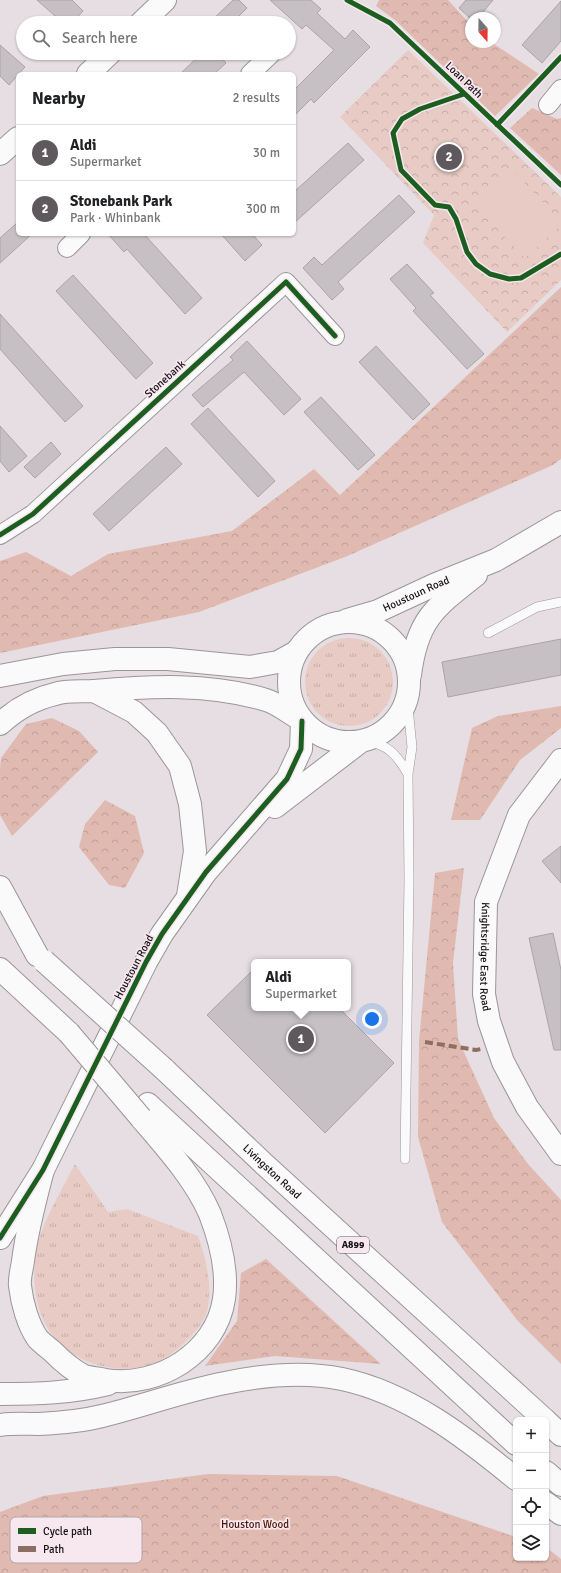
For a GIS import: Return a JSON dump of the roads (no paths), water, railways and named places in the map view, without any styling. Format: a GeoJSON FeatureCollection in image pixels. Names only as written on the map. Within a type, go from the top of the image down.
{"type":"FeatureCollection","features":[{"type":"Feature","properties":{"kind":"main road"},"geometry":{"type":"LineString","coordinates":[[148,16],[165,0]]}},
{"type":"Feature","properties":{"kind":"main road"},"geometry":{"type":"LineString","coordinates":[[90,72],[103,60]]}},
{"type":"Feature","properties":{"kind":"main road"},"geometry":{"type":"LineString","coordinates":[[0,154],[16,140]]}},
{"type":"Feature","properties":{"kind":"main road","name":"Houstoun Road"},"geometry":{"type":"LineString","coordinates":[[408,690],[413,653],[418,635],[425,622],[446,599],[496,560],[561,522]]}},
{"type":"Feature","properties":{"kind":"main road","name":"Houstoun Road"},"geometry":{"type":"LineString","coordinates":[[336,623],[378,611],[434,585],[496,560]]}},
{"type":"Feature","properties":{"kind":"main road"},"geometry":{"type":"LineString","coordinates":[[0,724],[11,713],[32,701],[56,693],[168,686],[238,692],[268,701],[301,720],[314,732],[328,739],[344,743],[362,741],[384,732],[399,717],[408,690],[406,664],[398,648],[386,634],[371,626],[353,622],[336,623],[316,632],[307,639],[296,652],[290,668],[288,686],[292,703],[301,720]]}},
{"type":"Feature","properties":{"kind":"main road"},"geometry":{"type":"LineString","coordinates":[[0,676],[63,664],[115,659],[168,658],[250,667],[278,662],[296,652]]}},
{"type":"Feature","properties":{"kind":"main road"},"geometry":{"type":"LineString","coordinates":[[94,691],[134,712],[157,733],[180,766],[190,804],[195,851],[188,896]]}},
{"type":"Feature","properties":{"kind":"main road","name":"Houstoun Road"},"geometry":{"type":"LineString","coordinates":[[0,1238],[43,1170],[146,962],[162,934],[206,872],[287,779],[301,749],[301,720]]}},
{"type":"Feature","properties":{"kind":"main road","name":"Houstoun Road"},"geometry":{"type":"LineString","coordinates":[[250,823],[293,794],[362,741]]}},
{"type":"Feature","properties":{"kind":"main road","name":"Knightsridge East Road"},"geometry":{"type":"LineString","coordinates":[[561,760],[519,814],[486,902],[484,994],[493,1033],[506,1068],[527,1107],[561,1154]]}},
{"type":"Feature","properties":{"kind":"main road"},"geometry":{"type":"LineString","coordinates":[[0,887],[40,958]]}},
{"type":"Feature","properties":{"kind":"main road","name":"Livingston Road"},"geometry":{"type":"LineString","coordinates":[[0,921],[164,1069],[264,1164],[541,1417]]}},
{"type":"Feature","properties":{"kind":"main road"},"geometry":{"type":"LineString","coordinates":[[0,969],[69,1033],[144,1111],[513,1441]]}},
{"type":"Feature","properties":{"kind":"main road"},"geometry":{"type":"LineString","coordinates":[[0,1394],[40,1395],[63,1393],[118,1382],[135,1381],[160,1374],[178,1367],[192,1356],[218,1322],[224,1299],[225,1277],[222,1254],[209,1212],[144,1111]]}},
{"type":"Feature","properties":{"kind":"main road"},"geometry":{"type":"LineString","coordinates":[[43,1170],[28,1229],[20,1285],[26,1313],[38,1339],[63,1362],[85,1376],[118,1382]]}},
{"type":"Feature","properties":{"kind":"main road"},"geometry":{"type":"LineString","coordinates":[[0,1425],[71,1421],[102,1416],[225,1383],[289,1374],[315,1375],[342,1379],[376,1388],[407,1402],[484,1453],[513,1477]]}},
{"type":"Feature","properties":{"kind":"main road","name":"Livingston Road"},"geometry":{"type":"LineString","coordinates":[[549,1424],[561,1435]]}},
{"type":"Feature","properties":{"kind":"main road"},"geometry":{"type":"LineString","coordinates":[[549,1475],[561,1485]]}},
{"type":"Feature","properties":{"kind":"main road"},"geometry":{"type":"LineString","coordinates":[[549,1505],[561,1514]]}},
{"type":"Feature","properties":{"kind":"street"},"geometry":{"type":"LineString","coordinates":[[252,72],[265,60]]}},
{"type":"Feature","properties":{"kind":"street"},"geometry":{"type":"LineString","coordinates":[[67,248],[80,236]]}},
{"type":"Feature","properties":{"kind":"street","name":"Stonebank"},"geometry":{"type":"LineString","coordinates":[[0,535],[33,514],[286,282],[336,336]]}},
{"type":"Feature","properties":{"kind":"lane"},"geometry":{"type":"LineString","coordinates":[[488,634],[537,607],[561,602]]}},
{"type":"Feature","properties":{"kind":"lane"},"geometry":{"type":"LineString","coordinates":[[405,1159],[409,880],[408,774],[412,747],[408,690]]}},
{"type":"Feature","properties":{"kind":"lane"},"geometry":{"type":"LineString","coordinates":[[362,741],[378,743],[390,751],[399,760],[408,774]]}},
{"type":"Feature","properties":{"kind":"place","name":"Stonebank Park"},"geometry":{"type":"Point","coordinates":[449,157]}},
{"type":"Feature","properties":{"kind":"place","name":"Aldi"},"geometry":{"type":"Point","coordinates":[301,1039]}},
{"type":"Feature","properties":{"kind":"park label","name":"Houston Wood"},"geometry":{"type":"Point","coordinates":[255,1524]}}]}
